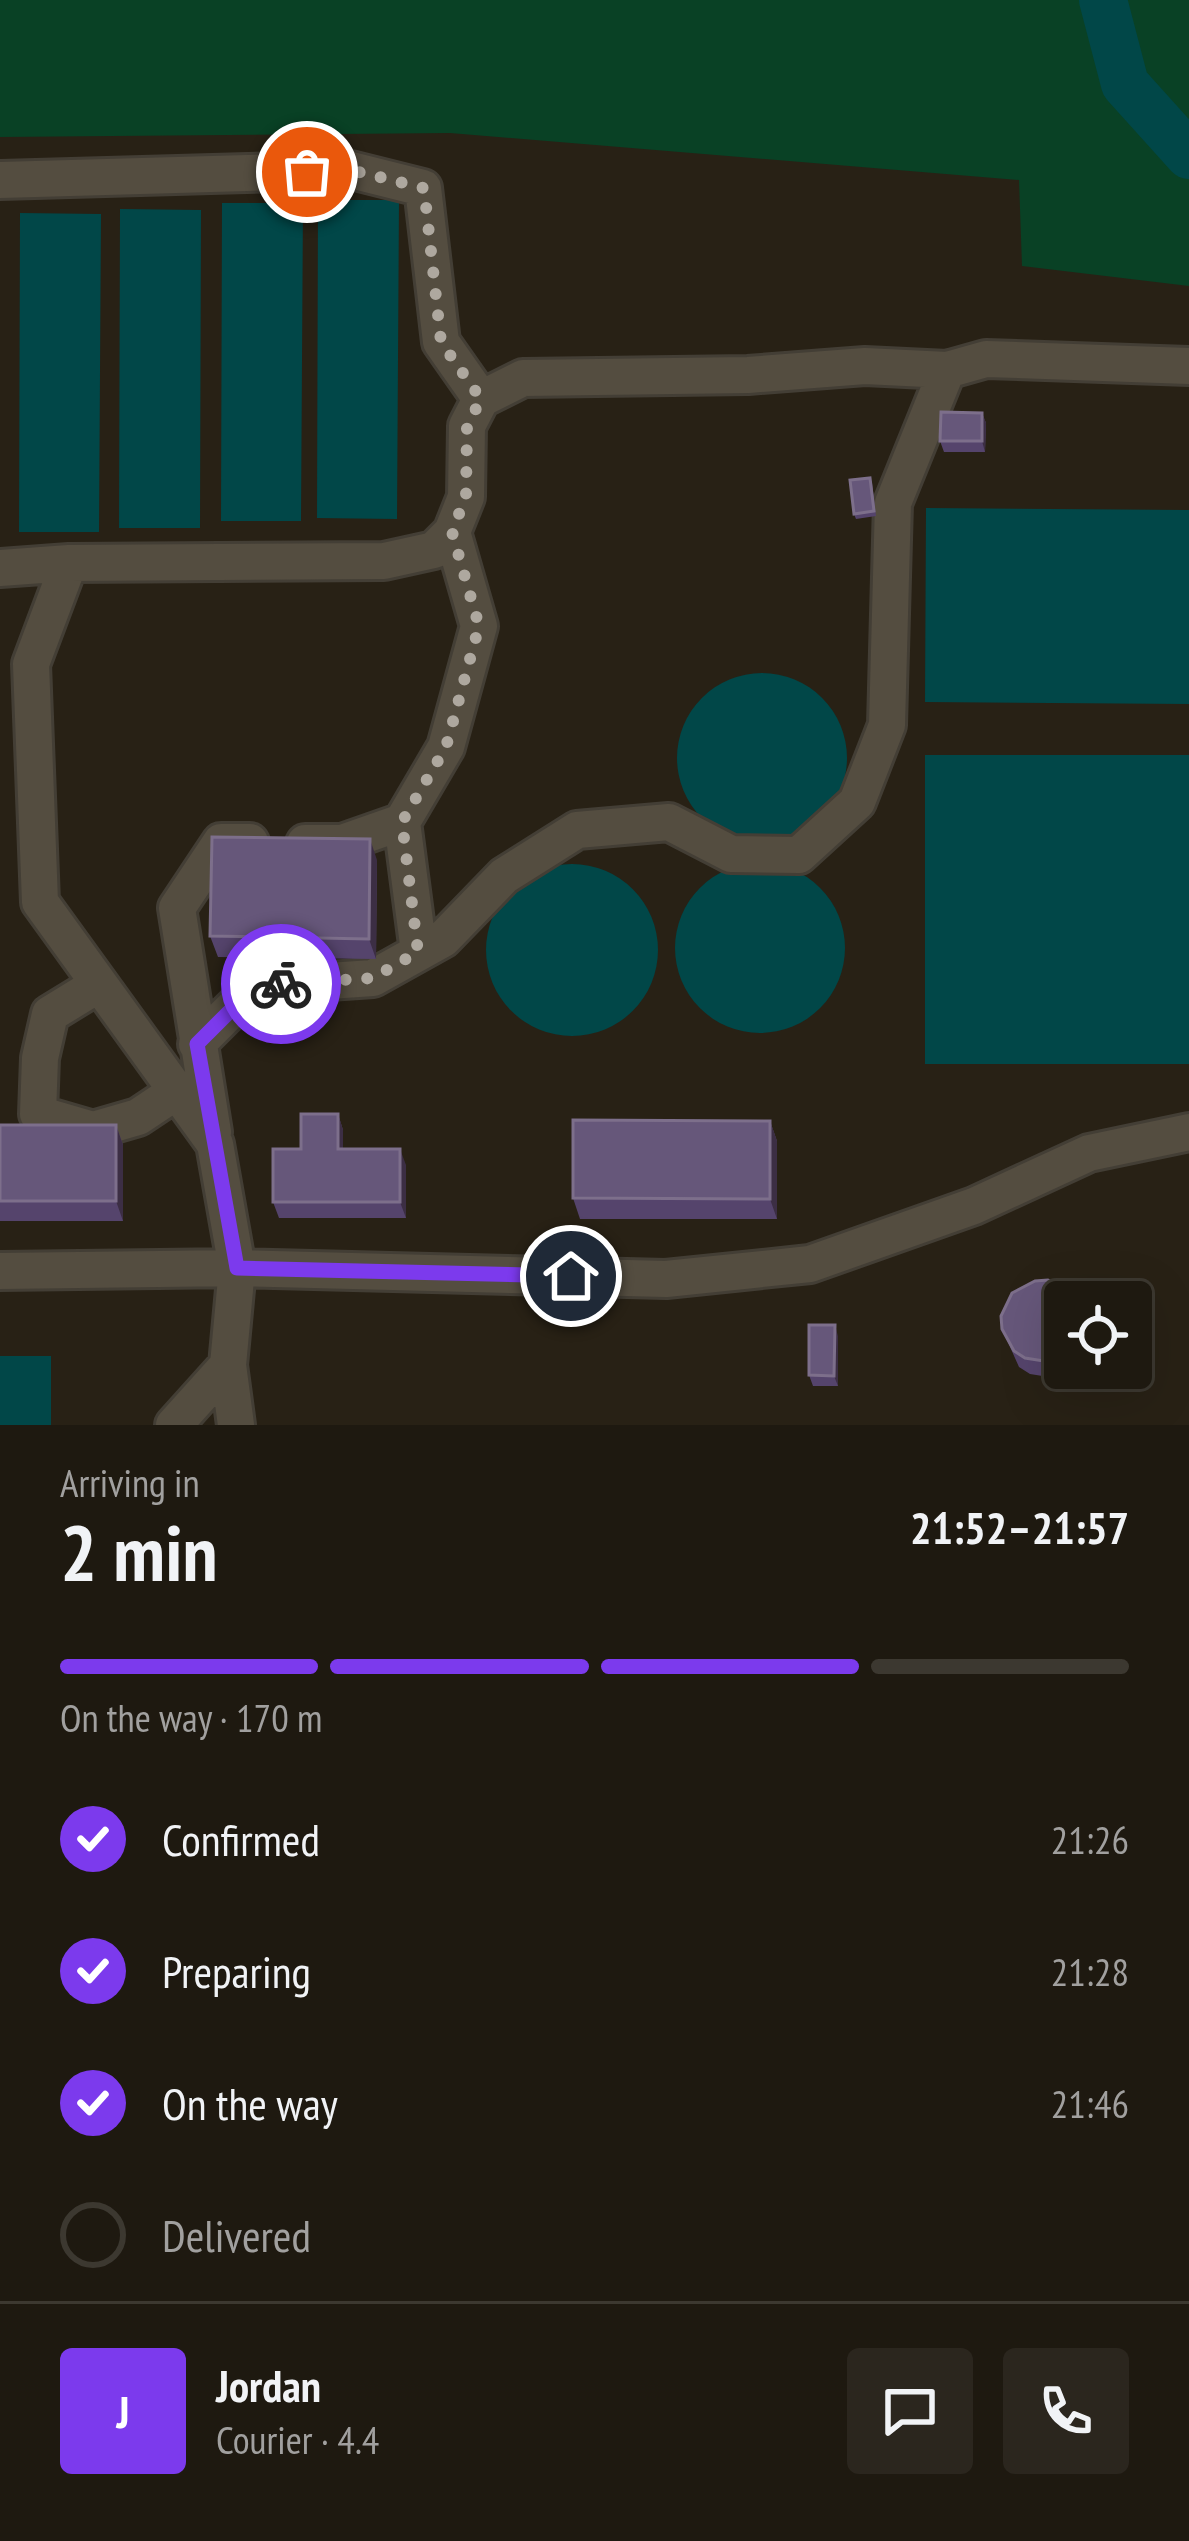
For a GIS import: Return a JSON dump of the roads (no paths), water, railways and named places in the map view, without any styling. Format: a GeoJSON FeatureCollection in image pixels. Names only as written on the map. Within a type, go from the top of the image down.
{"type":"FeatureCollection","features":[{"type":"Feature","properties":{"kind":"lane"},"geometry":{"type":"LineString","coordinates":[[0,179],[351,170],[424,188],[441,342],[481,399]]}},
{"type":"Feature","properties":{"kind":"lane"},"geometry":{"type":"LineString","coordinates":[[0,568],[69,563],[384,561],[434,550],[452,532],[466,496],[467,426],[481,399],[523,378],[748,375],[866,366],[947,370],[986,359],[1189,366]]}},
{"type":"Feature","properties":{"kind":"lane"},"geometry":{"type":"LineString","coordinates":[[197,1044],[255,986],[373,978],[443,939],[504,876],[577,830],[669,822],[731,854],[800,855],[856,802],[887,725],[892,503],[947,370]]}},
{"type":"Feature","properties":{"kind":"lane"},"geometry":{"type":"LineString","coordinates":[[418,952],[402,822],[446,747],[479,626],[452,532]]}},
{"type":"Feature","properties":{"kind":"lane"},"geometry":{"type":"LineString","coordinates":[[69,563],[31,664],[40,902],[215,1144]]}},
{"type":"Feature","properties":{"kind":"lane"},"geometry":{"type":"LineString","coordinates":[[236,1425],[228,1364],[237,1268],[177,908],[221,842],[342,843],[402,822]]}},
{"type":"Feature","properties":{"kind":"lane"},"geometry":{"type":"LineString","coordinates":[[99,984],[50,1014],[40,1058],[38,1114],[93,1130],[138,1117],[177,1091]]}},
{"type":"Feature","properties":{"kind":"lane"},"geometry":{"type":"LineString","coordinates":[[0,1270],[237,1268],[666,1279],[810,1264],[974,1206],[1090,1153],[1189,1132]]}},
{"type":"Feature","properties":{"kind":"lane"},"geometry":{"type":"LineString","coordinates":[[174,1425],[228,1364]]}},
{"type":"Feature","properties":{"kind":"water"},"geometry":{"type":"Polygon","coordinates":[[[318,200],[399,200],[397,519],[317,518],[318,200]]]}},
{"type":"Feature","properties":{"kind":"water"},"geometry":{"type":"Polygon","coordinates":[[[222,203],[303,203],[301,521],[221,521],[222,203]]]}},
{"type":"Feature","properties":{"kind":"water"},"geometry":{"type":"Polygon","coordinates":[[[120,209],[201,210],[200,528],[119,528],[120,209]]]}},
{"type":"Feature","properties":{"kind":"water"},"geometry":{"type":"Polygon","coordinates":[[[20,213],[101,214],[99,532],[19,532],[20,213]]]}},
{"type":"Feature","properties":{"kind":"water"},"geometry":{"type":"Polygon","coordinates":[[[926,508],[1189,510],[1189,704],[925,702],[926,508]]]}},
{"type":"Feature","properties":{"kind":"water"},"geometry":{"type":"Polygon","coordinates":[[[762,673],[795,679],[822,698],[841,725],[847,758],[841,791],[822,818],[795,837],[762,843],[729,837],[702,818],[683,791],[677,758],[683,725],[702,698],[729,679],[762,673]]]}},
{"type":"Feature","properties":{"kind":"water"},"geometry":{"type":"Polygon","coordinates":[[[925,755],[1189,755],[1189,1064],[925,1064],[925,755]]]}},
{"type":"Feature","properties":{"kind":"water"},"geometry":{"type":"Polygon","coordinates":[[[760,863],[793,869],[820,888],[839,915],[845,948],[839,981],[820,1008],[793,1027],[760,1033],[727,1027],[700,1008],[681,981],[675,948],[681,915],[700,888],[727,869],[760,863]]]}},
{"type":"Feature","properties":{"kind":"water"},"geometry":{"type":"Polygon","coordinates":[[[572,864],[605,871],[633,889],[651,917],[658,950],[651,983],[633,1011],[605,1029],[572,1036],[539,1029],[511,1011],[493,983],[486,950],[493,917],[511,889],[539,871],[572,864]]]}},
{"type":"Feature","properties":{"kind":"water"},"geometry":{"type":"Polygon","coordinates":[[[0,1356],[51,1356],[51,1425],[0,1425],[0,1356]]]}},
{"type":"Feature","properties":{"kind":"waterway"},"geometry":{"type":"LineString","coordinates":[[1103,0],[1125,84],[1189,155]]}}]}
